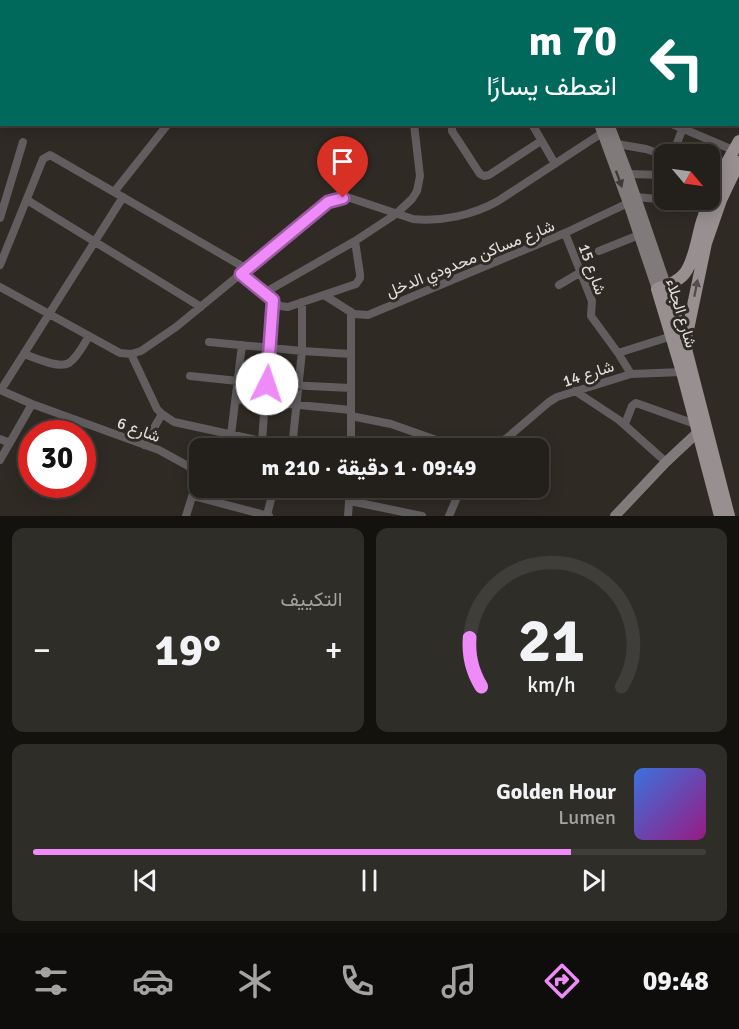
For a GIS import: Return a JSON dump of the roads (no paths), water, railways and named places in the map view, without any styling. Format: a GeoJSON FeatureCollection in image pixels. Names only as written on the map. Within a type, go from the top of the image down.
{"type":"FeatureCollection","features":[{"type":"Feature","properties":{"kind":"main road"},"geometry":{"type":"LineString","coordinates":[[662,287],[677,281],[689,267],[714,190],[737,151]]}},
{"type":"Feature","properties":{"kind":"main road"},"geometry":{"type":"LineString","coordinates":[[685,345],[706,243],[737,151]]}},
{"type":"Feature","properties":{"kind":"main road","name":"شارع الجلاء"},"geometry":{"type":"LineString","coordinates":[[662,287],[685,345],[729,516]]}},
{"type":"Feature","properties":{"kind":"main road","name":"شارع الجلاء"},"geometry":{"type":"LineString","coordinates":[[662,287],[672,336],[720,516]]}},
{"type":"Feature","properties":{"kind":"street"},"geometry":{"type":"LineString","coordinates":[[114,192],[166,126]]}},
{"type":"Feature","properties":{"kind":"street"},"geometry":{"type":"LineString","coordinates":[[264,293],[355,241],[396,214],[412,199],[417,191],[420,170],[414,126]]}},
{"type":"Feature","properties":{"kind":"street"},"geometry":{"type":"LineString","coordinates":[[452,126],[452,131],[480,174],[484,176],[541,141]]}},
{"type":"Feature","properties":{"kind":"street"},"geometry":{"type":"LineString","coordinates":[[533,126],[555,164]]}},
{"type":"Feature","properties":{"kind":"street"},"geometry":{"type":"LineString","coordinates":[[675,126],[737,151]]}},
{"type":"Feature","properties":{"kind":"street"},"geometry":{"type":"LineString","coordinates":[[0,287],[120,352],[131,354],[141,351],[176,327],[328,202],[350,198],[421,220],[472,213],[498,201],[555,164],[603,127]]}},
{"type":"Feature","properties":{"kind":"street","name":"شارع الجلاء"},"geometry":{"type":"LineString","coordinates":[[603,127],[617,144],[628,174],[639,235],[662,287]]}},
{"type":"Feature","properties":{"kind":"street","name":"شارع الجلاء"},"geometry":{"type":"LineString","coordinates":[[603,127],[632,200],[662,287]]}},
{"type":"Feature","properties":{"kind":"street"},"geometry":{"type":"LineString","coordinates":[[677,144],[682,130]]}},
{"type":"Feature","properties":{"kind":"street"},"geometry":{"type":"LineString","coordinates":[[0,218],[23,142]]}},
{"type":"Feature","properties":{"kind":"street"},"geometry":{"type":"LineString","coordinates":[[617,144],[654,152]]}},
{"type":"Feature","properties":{"kind":"street"},"geometry":{"type":"LineString","coordinates":[[0,265],[43,159],[47,155],[52,155],[123,197],[244,272],[264,293],[285,308],[356,284],[360,274],[355,241]]}},
{"type":"Feature","properties":{"kind":"street"},"geometry":{"type":"LineString","coordinates":[[628,174],[654,175]]}},
{"type":"Feature","properties":{"kind":"street"},"geometry":{"type":"LineString","coordinates":[[0,390],[123,197]]}},
{"type":"Feature","properties":{"kind":"street"},"geometry":{"type":"LineString","coordinates":[[27,200],[201,307]]}},
{"type":"Feature","properties":{"kind":"street"},"geometry":{"type":"LineString","coordinates":[[632,200],[654,200]]}},
{"type":"Feature","properties":{"kind":"street","name":"شارع مساكن محدودي الدخل"},"geometry":{"type":"LineString","coordinates":[[351,312],[368,315],[565,233],[632,200]]}},
{"type":"Feature","properties":{"kind":"street","name":"شارع 15"},"geometry":{"type":"LineString","coordinates":[[565,233],[592,301],[591,316],[631,374]]}},
{"type":"Feature","properties":{"kind":"street"},"geometry":{"type":"LineString","coordinates":[[599,251],[639,235]]}},
{"type":"Feature","properties":{"kind":"street"},"geometry":{"type":"LineString","coordinates":[[0,240],[8,247]]}},
{"type":"Feature","properties":{"kind":"street"},"geometry":{"type":"LineString","coordinates":[[559,285],[581,272]]}},
{"type":"Feature","properties":{"kind":"street"},"geometry":{"type":"LineString","coordinates":[[324,295],[351,312],[351,438]]}},
{"type":"Feature","properties":{"kind":"street"},"geometry":{"type":"LineString","coordinates":[[262,438],[273,300]]}},
{"type":"Feature","properties":{"kind":"street"},"geometry":{"type":"LineString","coordinates":[[291,438],[300,386],[302,302]]}},
{"type":"Feature","properties":{"kind":"street"},"geometry":{"type":"LineString","coordinates":[[24,354],[64,365],[72,361],[89,336]]}},
{"type":"Feature","properties":{"kind":"street"},"geometry":{"type":"LineString","coordinates":[[618,353],[672,336]]}},
{"type":"Feature","properties":{"kind":"street"},"geometry":{"type":"LineString","coordinates":[[209,342],[351,354]]}},
{"type":"Feature","properties":{"kind":"street"},"geometry":{"type":"LineString","coordinates":[[230,438],[242,345]]}},
{"type":"Feature","properties":{"kind":"street"},"geometry":{"type":"LineString","coordinates":[[131,354],[157,409],[162,414],[174,422],[244,438]]}},
{"type":"Feature","properties":{"kind":"street","name":"شارع 14"},"geometry":{"type":"LineString","coordinates":[[506,438],[553,399],[631,374],[682,372]]}},
{"type":"Feature","properties":{"kind":"street"},"geometry":{"type":"LineString","coordinates":[[190,376],[267,384],[351,388]]}},
{"type":"Feature","properties":{"kind":"street","name":"شارع 6"},"geometry":{"type":"LineString","coordinates":[[0,390],[32,404],[144,444],[189,465]]}},
{"type":"Feature","properties":{"kind":"street"},"geometry":{"type":"LineString","coordinates":[[575,391],[625,424],[666,462]]}},
{"type":"Feature","properties":{"kind":"street"},"geometry":{"type":"LineString","coordinates":[[236,399],[351,413],[431,438]]}},
{"type":"Feature","properties":{"kind":"street"},"geometry":{"type":"LineString","coordinates":[[615,516],[696,429],[636,403],[632,406],[625,424]]}},
{"type":"Feature","properties":{"kind":"street"},"geometry":{"type":"LineString","coordinates":[[0,459],[32,404]]}},
{"type":"Feature","properties":{"kind":"street"},"geometry":{"type":"LineString","coordinates":[[144,444],[162,414]]}},
{"type":"Feature","properties":{"kind":"street"},"geometry":{"type":"LineString","coordinates":[[0,439],[10,443]]}},
{"type":"Feature","properties":{"kind":"street"},"geometry":{"type":"LineString","coordinates":[[186,516],[192,498]]}},
{"type":"Feature","properties":{"kind":"street"},"geometry":{"type":"LineString","coordinates":[[200,498],[249,513],[268,516],[272,498]]}},
{"type":"Feature","properties":{"kind":"street"},"geometry":{"type":"LineString","coordinates":[[449,516],[457,498]]}},
{"type":"Feature","properties":{"kind":"street"},"geometry":{"type":"LineString","coordinates":[[348,516],[350,501],[422,516]]}}]}
